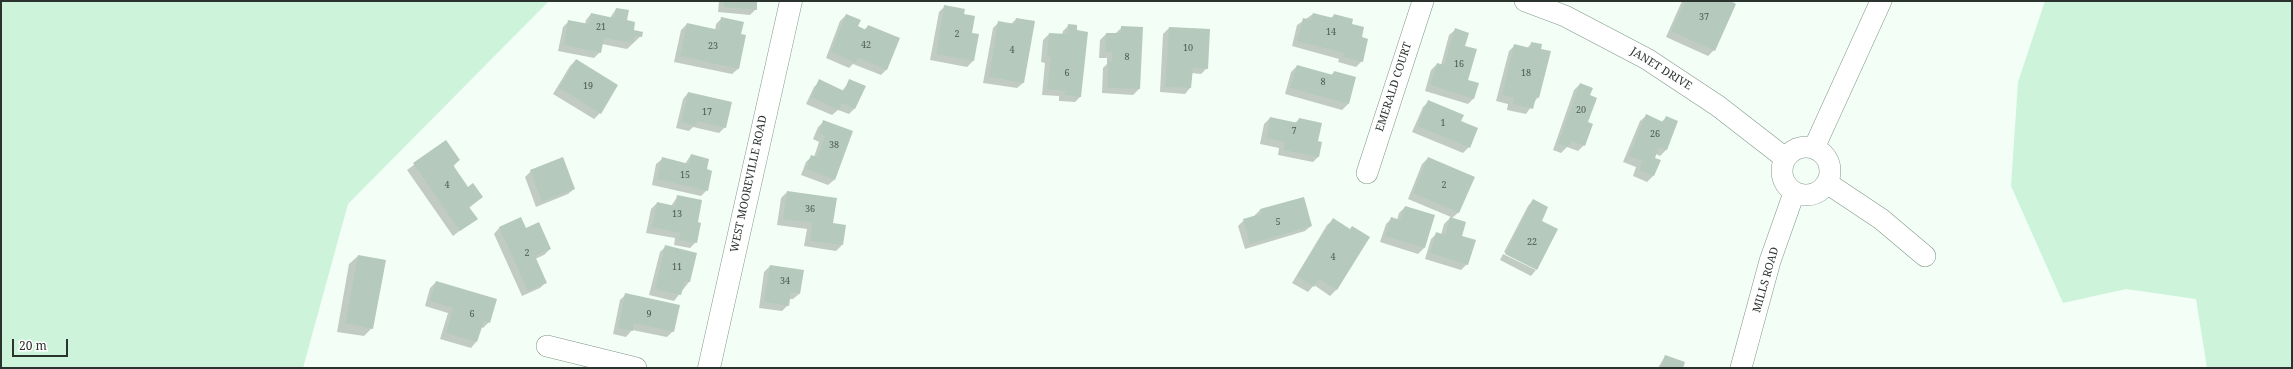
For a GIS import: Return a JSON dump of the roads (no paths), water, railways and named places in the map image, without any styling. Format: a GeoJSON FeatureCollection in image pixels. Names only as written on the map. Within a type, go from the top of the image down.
{"type":"FeatureCollection","features":[{"type":"Feature","properties":{"kind":"main road","name":"WEST MOOREVILLE ROAD"},"geometry":{"type":"LineString","coordinates":[[709,368],[791,1]]}},
{"type":"Feature","properties":{"kind":"street","name":"EMERALD COURT"},"geometry":{"type":"LineString","coordinates":[[1367,173],[1423,1]]}},
{"type":"Feature","properties":{"kind":"street","name":"JANET DRIVE"},"geometry":{"type":"LineString","coordinates":[[1525,1],[1565,16],[1647,59],[1718,106],[1785,158]]}},
{"type":"Feature","properties":{"kind":"street"},"geometry":{"type":"LineString","coordinates":[[1814,148],[1881,1]]}},
{"type":"Feature","properties":{"kind":"street"},"geometry":{"type":"LineString","coordinates":[[1798,148],[1814,148],[1825,156],[1829,162],[1830,170],[1827,183],[1816,194],[1801,195],[1794,193],[1788,188],[1781,173],[1785,158],[1798,148]]}},
{"type":"Feature","properties":{"kind":"street"},"geometry":{"type":"LineString","coordinates":[[1827,183],[1880,219],[1925,256]]}},
{"type":"Feature","properties":{"kind":"street","name":"MILLS ROAD"},"geometry":{"type":"LineString","coordinates":[[1741,368],[1770,261],[1794,193]]}},
{"type":"Feature","properties":{"kind":"street"},"geometry":{"type":"LineString","coordinates":[[547,346],[636,368]]}}]}
